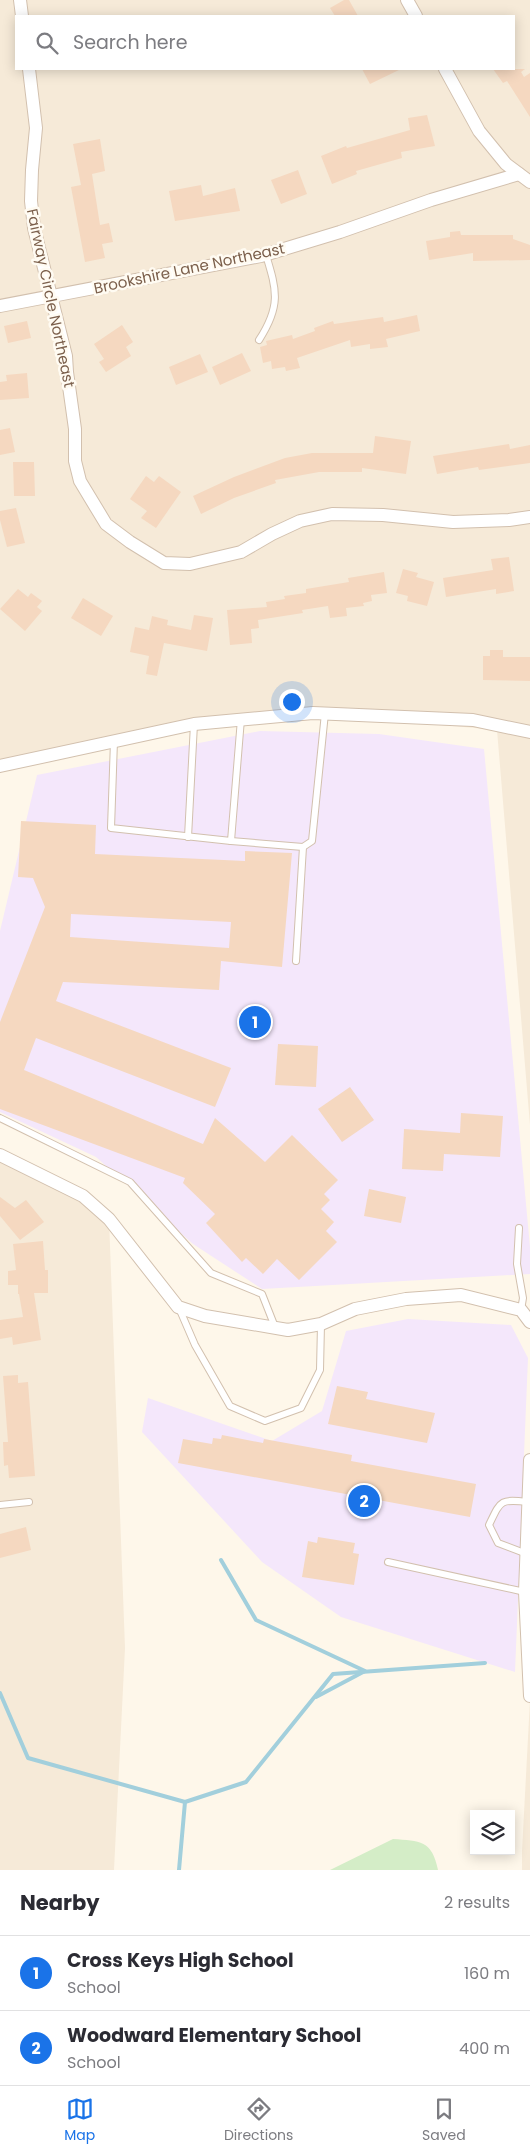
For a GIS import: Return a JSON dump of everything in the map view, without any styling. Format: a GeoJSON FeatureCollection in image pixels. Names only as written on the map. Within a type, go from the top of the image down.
{"type":"FeatureCollection","features":[{"type":"Feature","properties":{"kind":"street"},"geometry":{"type":"LineString","coordinates":[[20,0],[22,15]]}},
{"type":"Feature","properties":{"kind":"street"},"geometry":{"type":"LineString","coordinates":[[406,0],[415,15]]}},
{"type":"Feature","properties":{"kind":"street","name":"Fairway Circle Northeast"},"geometry":{"type":"LineString","coordinates":[[29,70],[36,128],[32,170],[34,228],[48,277],[51,297],[66,356],[66,372],[75,429],[75,461],[80,481],[106,524],[130,542],[164,563],[190,564],[241,552],[272,534],[300,521],[332,514],[384,515],[453,522],[509,520],[530,517]]}},
{"type":"Feature","properties":{"kind":"street"},"geometry":{"type":"LineString","coordinates":[[446,70],[480,131],[506,164],[530,182]]}},
{"type":"Feature","properties":{"kind":"street","name":"Brookshire Lane Northeast"},"geometry":{"type":"LineString","coordinates":[[0,306],[266,255],[340,232],[430,200],[519,174]]}},
{"type":"Feature","properties":{"kind":"street"},"geometry":{"type":"LineString","coordinates":[[0,766],[194,724],[325,713],[473,720],[530,732]]}},
{"type":"Feature","properties":{"kind":"street"},"geometry":{"type":"LineString","coordinates":[[0,1155],[83,1196],[109,1219],[178,1307],[205,1316],[288,1330],[321,1324],[355,1309],[406,1299],[462,1295],[521,1310],[530,1322]]}},
{"type":"Feature","properties":{"kind":"street"},"geometry":{"type":"LineString","coordinates":[[530,1460],[528,1577],[525,1592],[530,1696]]}},
{"type":"Feature","properties":{"kind":"lane"},"geometry":{"type":"LineString","coordinates":[[260,340],[272,321],[275,299],[273,279],[266,255]]}},
{"type":"Feature","properties":{"kind":"lane"},"geometry":{"type":"LineString","coordinates":[[114,741],[111,828],[303,847],[312,841],[325,713]]}},
{"type":"Feature","properties":{"kind":"lane"},"geometry":{"type":"LineString","coordinates":[[231,841],[241,720]]}},
{"type":"Feature","properties":{"kind":"lane"},"geometry":{"type":"LineString","coordinates":[[188,837],[194,724]]}},
{"type":"Feature","properties":{"kind":"lane"},"geometry":{"type":"LineString","coordinates":[[296,961],[303,847]]}},
{"type":"Feature","properties":{"kind":"lane"},"geometry":{"type":"LineString","coordinates":[[0,1118],[130,1182],[211,1273],[262,1294],[276,1328]]}},
{"type":"Feature","properties":{"kind":"lane"},"geometry":{"type":"LineString","coordinates":[[519,1228],[517,1264],[523,1298],[521,1310]]}},
{"type":"Feature","properties":{"kind":"lane"},"geometry":{"type":"LineString","coordinates":[[178,1307],[195,1345],[230,1406],[265,1421],[301,1408],[320,1370],[321,1324]]}},
{"type":"Feature","properties":{"kind":"lane"},"geometry":{"type":"LineString","coordinates":[[527,1554],[498,1543],[489,1525],[499,1505],[508,1500],[528,1502]]}},
{"type":"Feature","properties":{"kind":"lane"},"geometry":{"type":"LineString","coordinates":[[0,1505],[29,1502]]}},
{"type":"Feature","properties":{"kind":"lane"},"geometry":{"type":"LineString","coordinates":[[388,1562],[525,1592]]}},
{"type":"Feature","properties":{"kind":"shaded area"},"geometry":{"type":"Polygon","coordinates":[[[0,0],[530,0],[530,1125],[497,730],[430,724],[241,714],[186,719],[28,765],[0,769],[0,0]]]}},
{"type":"Feature","properties":{"kind":"shaded area"},"geometry":{"type":"Polygon","coordinates":[[[260,731],[379,734],[484,749],[530,1247],[530,1274],[262,1289],[193,1244],[96,1157],[0,1112],[0,931],[37,775],[260,731]]]}},
{"type":"Feature","properties":{"kind":"shaded area"},"geometry":{"type":"Polygon","coordinates":[[[0,1158],[57,1184],[109,1219],[125,1648],[114,1870],[0,1870],[0,1158]]]}},
{"type":"Feature","properties":{"kind":"shaded area"},"geometry":{"type":"Polygon","coordinates":[[[408,1319],[511,1325],[528,1358],[515,1672],[341,1617],[262,1562],[142,1432],[148,1398],[272,1441],[322,1411],[346,1331],[408,1319]]]}},
{"type":"Feature","properties":{"kind":"shaded area"},"geometry":{"type":"Polygon","coordinates":[[[530,1700],[530,1870],[522,1870],[522,1851],[530,1700]]]}},
{"type":"Feature","properties":{"kind":"green space"},"geometry":{"type":"Polygon","coordinates":[[[393,1839],[411,1840],[423,1844],[432,1853],[438,1870],[330,1870],[393,1839]]]}},
{"type":"Feature","properties":{"kind":"building"},"geometry":{"type":"Polygon","coordinates":[[[344,0],[349,0],[357,15],[334,15],[330,8],[344,0]]]}},
{"type":"Feature","properties":{"kind":"building"},"geometry":{"type":"Polygon","coordinates":[[[525,69],[521,72],[524,77],[530,73],[530,117],[507,81],[503,83],[494,70],[525,69]]]}},
{"type":"Feature","properties":{"kind":"building"},"geometry":{"type":"Polygon","coordinates":[[[363,70],[399,70],[370,84],[363,70]]]}},
{"type":"Feature","properties":{"kind":"building"},"geometry":{"type":"Polygon","coordinates":[[[427,115],[435,146],[401,152],[402,158],[356,171],[357,174],[332,184],[321,156],[346,146],[347,148],[410,130],[408,118],[427,115]]]}},
{"type":"Feature","properties":{"kind":"building"},"geometry":{"type":"Polygon","coordinates":[[[100,139],[105,171],[92,174],[100,225],[109,223],[113,242],[102,244],[105,258],[85,262],[71,187],[81,185],[73,144],[100,139]]]}},
{"type":"Feature","properties":{"kind":"building"},"geometry":{"type":"Polygon","coordinates":[[[298,170],[307,194],[281,204],[271,180],[298,170]]]}},
{"type":"Feature","properties":{"kind":"building"},"geometry":{"type":"Polygon","coordinates":[[[201,185],[203,196],[235,188],[240,211],[175,221],[169,191],[201,185]]]}},
{"type":"Feature","properties":{"kind":"building"},"geometry":{"type":"Polygon","coordinates":[[[460,231],[461,235],[513,235],[513,239],[530,245],[530,260],[473,261],[473,253],[429,260],[426,241],[450,237],[450,232],[460,231]]]}},
{"type":"Feature","properties":{"kind":"building"},"geometry":{"type":"Polygon","coordinates":[[[417,315],[420,331],[386,339],[388,347],[370,349],[370,344],[351,347],[350,340],[297,358],[300,368],[286,371],[285,367],[272,369],[271,361],[263,363],[260,347],[267,345],[266,341],[292,335],[293,339],[315,331],[314,328],[333,321],[334,324],[383,317],[384,322],[417,315]]]}},
{"type":"Feature","properties":{"kind":"building"},"geometry":{"type":"Polygon","coordinates":[[[27,321],[31,338],[8,343],[4,326],[27,321]]]}},
{"type":"Feature","properties":{"kind":"building"},"geometry":{"type":"Polygon","coordinates":[[[122,325],[133,342],[126,347],[131,356],[106,372],[99,362],[104,359],[94,344],[122,325]]]}},
{"type":"Feature","properties":{"kind":"building"},"geometry":{"type":"Polygon","coordinates":[[[242,353],[251,371],[220,385],[212,367],[242,353]]]}},
{"type":"Feature","properties":{"kind":"building"},"geometry":{"type":"Polygon","coordinates":[[[200,354],[208,372],[176,385],[169,367],[200,354]]]}},
{"type":"Feature","properties":{"kind":"building"},"geometry":{"type":"Polygon","coordinates":[[[27,373],[29,398],[0,400],[0,382],[7,381],[6,375],[27,373]]]}},
{"type":"Feature","properties":{"kind":"building"},"geometry":{"type":"Polygon","coordinates":[[[10,428],[15,452],[0,455],[0,430],[10,428]]]}},
{"type":"Feature","properties":{"kind":"building"},"geometry":{"type":"Polygon","coordinates":[[[375,436],[411,441],[406,474],[362,468],[362,472],[319,472],[275,480],[276,483],[234,498],[201,514],[193,496],[234,477],[285,458],[312,453],[373,453],[375,436]]]}},
{"type":"Feature","properties":{"kind":"building"},"geometry":{"type":"Polygon","coordinates":[[[509,444],[510,449],[530,445],[530,463],[479,470],[478,467],[437,474],[433,456],[509,444]]]}},
{"type":"Feature","properties":{"kind":"building"},"geometry":{"type":"Polygon","coordinates":[[[13,462],[34,462],[35,496],[14,496],[13,462]]]}},
{"type":"Feature","properties":{"kind":"building"},"geometry":{"type":"Polygon","coordinates":[[[146,476],[154,482],[159,476],[181,492],[156,528],[141,518],[147,511],[130,499],[146,476]]]}},
{"type":"Feature","properties":{"kind":"building"},"geometry":{"type":"Polygon","coordinates":[[[16,508],[25,543],[7,547],[0,520],[0,511],[16,508]]]}},
{"type":"Feature","properties":{"kind":"building"},"geometry":{"type":"Polygon","coordinates":[[[509,557],[514,591],[496,594],[496,589],[446,597],[443,578],[493,570],[491,559],[509,557]]]}},
{"type":"Feature","properties":{"kind":"building"},"geometry":{"type":"Polygon","coordinates":[[[403,569],[418,573],[416,577],[434,582],[427,606],[407,601],[408,596],[396,593],[403,569]]]}},
{"type":"Feature","properties":{"kind":"building"},"geometry":{"type":"Polygon","coordinates":[[[384,572],[387,593],[371,595],[372,601],[363,603],[364,606],[346,608],[347,616],[330,618],[328,606],[302,610],[303,613],[258,620],[259,628],[251,629],[252,643],[230,645],[227,610],[267,607],[266,602],[285,599],[284,596],[306,593],[306,589],[349,582],[348,578],[384,572]]]}},
{"type":"Feature","properties":{"kind":"building"},"geometry":{"type":"Polygon","coordinates":[[[18,589],[28,597],[31,593],[42,601],[37,607],[42,611],[25,631],[0,609],[18,589]]]}},
{"type":"Feature","properties":{"kind":"building"},"geometry":{"type":"Polygon","coordinates":[[[83,598],[113,616],[101,636],[71,618],[83,598]]]}},
{"type":"Feature","properties":{"kind":"building"},"geometry":{"type":"Polygon","coordinates":[[[194,615],[213,618],[207,651],[164,643],[157,676],[146,674],[149,656],[130,652],[135,627],[149,630],[152,616],[168,620],[167,625],[191,630],[194,615]]]}},
{"type":"Feature","properties":{"kind":"building"},"geometry":{"type":"Polygon","coordinates":[[[490,650],[503,650],[503,657],[530,657],[530,681],[483,680],[483,656],[490,656],[490,650]]]}},
{"type":"Feature","properties":{"kind":"building"},"geometry":{"type":"Polygon","coordinates":[[[21,821],[96,825],[95,854],[245,861],[245,851],[292,853],[282,967],[221,961],[219,990],[63,982],[56,1001],[231,1068],[215,1107],[36,1038],[24,1070],[203,1144],[215,1118],[265,1162],[292,1135],[338,1180],[324,1194],[330,1200],[321,1209],[334,1222],[326,1231],[337,1242],[299,1280],[277,1259],[263,1274],[246,1258],[242,1262],[206,1223],[215,1214],[183,1183],[185,1178],[0,1109],[0,1022],[45,907],[33,878],[18,877],[21,821]],[[71,914],[70,937],[229,948],[231,922],[71,914]]]}},
{"type":"Feature","properties":{"kind":"building"},"geometry":{"type":"Polygon","coordinates":[[[278,1044],[318,1046],[316,1087],[275,1085],[278,1044]]]}},
{"type":"Feature","properties":{"kind":"building"},"geometry":{"type":"Polygon","coordinates":[[[350,1087],[374,1120],[342,1142],[318,1109],[350,1087]]]}},
{"type":"Feature","properties":{"kind":"building"},"geometry":{"type":"Polygon","coordinates":[[[461,1113],[503,1116],[500,1157],[444,1154],[443,1171],[402,1169],[404,1129],[460,1133],[461,1113]]]}},
{"type":"Feature","properties":{"kind":"building"},"geometry":{"type":"Polygon","coordinates":[[[369,1189],[406,1197],[401,1223],[364,1216],[369,1189]]]}},
{"type":"Feature","properties":{"kind":"building"},"geometry":{"type":"Polygon","coordinates":[[[0,1197],[15,1208],[26,1200],[44,1222],[20,1240],[0,1216],[0,1197]]]}},
{"type":"Feature","properties":{"kind":"building"},"geometry":{"type":"Polygon","coordinates":[[[43,1241],[45,1270],[48,1270],[48,1293],[34,1293],[41,1340],[13,1345],[12,1337],[0,1339],[0,1320],[23,1317],[18,1285],[8,1285],[8,1271],[16,1270],[13,1244],[43,1241]]]}},
{"type":"Feature","properties":{"kind":"building"},"geometry":{"type":"Polygon","coordinates":[[[18,1375],[18,1383],[28,1382],[35,1476],[9,1478],[8,1465],[4,1466],[3,1442],[8,1442],[3,1376],[18,1375]]]}},
{"type":"Feature","properties":{"kind":"building"},"geometry":{"type":"Polygon","coordinates":[[[337,1386],[368,1392],[366,1399],[435,1413],[427,1443],[328,1424],[337,1386]]]}},
{"type":"Feature","properties":{"kind":"building"},"geometry":{"type":"Polygon","coordinates":[[[222,1435],[263,1443],[264,1439],[352,1455],[351,1461],[476,1484],[470,1517],[178,1463],[183,1439],[212,1444],[213,1438],[221,1439],[222,1435]]]}},
{"type":"Feature","properties":{"kind":"building"},"geometry":{"type":"Polygon","coordinates":[[[26,1527],[31,1550],[0,1558],[0,1534],[26,1527]]]}},
{"type":"Feature","properties":{"kind":"building"},"geometry":{"type":"Polygon","coordinates":[[[318,1537],[355,1543],[353,1553],[359,1554],[354,1585],[302,1577],[308,1541],[317,1543],[318,1537]]]}},
{"type":"Feature","properties":{"kind":"waterway"},"geometry":{"type":"LineString","coordinates":[[221,1560],[256,1620],[365,1671],[316,1697]]}},
{"type":"Feature","properties":{"kind":"waterway"},"geometry":{"type":"LineString","coordinates":[[179,1870],[185,1802],[246,1782],[333,1674],[485,1663]]}},
{"type":"Feature","properties":{"kind":"waterway"},"geometry":{"type":"LineString","coordinates":[[0,1693],[28,1758],[185,1802]]}},
{"type":"Feature","properties":{"kind":"place","name":"Cross Keys High School"},"geometry":{"type":"Point","coordinates":[255,1022]}},
{"type":"Feature","properties":{"kind":"place","name":"Woodward Elementary School"},"geometry":{"type":"Point","coordinates":[364,1501]}}]}
